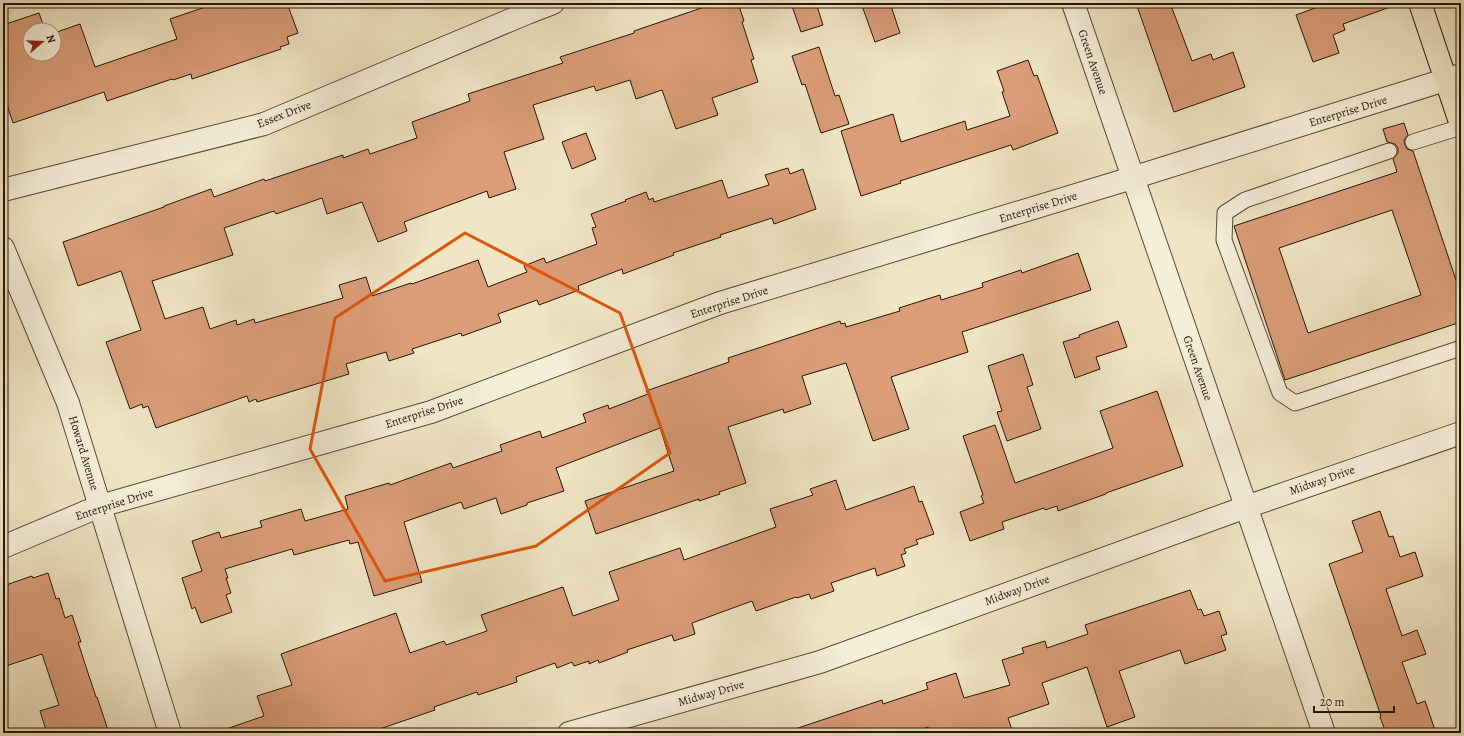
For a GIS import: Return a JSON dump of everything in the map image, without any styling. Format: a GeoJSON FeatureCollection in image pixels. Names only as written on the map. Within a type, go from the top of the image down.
{"type":"FeatureCollection","features":[{"type":"Feature","properties":{"kind":"main road"},"geometry":{"type":"LineString","coordinates":[[1420,3],[1454,77],[1461,126]]}},
{"type":"Feature","properties":{"kind":"street","name":"Essex Drive"},"geometry":{"type":"LineString","coordinates":[[3,190],[264,124],[554,3]]}},
{"type":"Feature","properties":{"kind":"street","name":"Green Avenue"},"geometry":{"type":"LineString","coordinates":[[1073,3],[1324,733]]}},
{"type":"Feature","properties":{"kind":"street","name":"Enterprise Drive"},"geometry":{"type":"LineString","coordinates":[[3,547],[100,506],[431,412],[720,303],[1132,178],[1454,77]]}},
{"type":"Feature","properties":{"kind":"street","name":"Howard Avenue"},"geometry":{"type":"LineString","coordinates":[[3,248],[68,402],[170,733]]}},
{"type":"Feature","properties":{"kind":"street","name":"Midway Drive"},"geometry":{"type":"LineString","coordinates":[[570,733],[820,662],[1246,507],[1461,433]]}},
{"type":"Feature","properties":{"kind":"lane"},"geometry":{"type":"LineString","coordinates":[[1413,142],[1461,126]]}},
{"type":"Feature","properties":{"kind":"lane"},"geometry":{"type":"LineString","coordinates":[[1389,151],[1245,200],[1225,213],[1224,240],[1280,393],[1295,403],[1461,348]]}},
{"type":"Feature","properties":{"kind":"highlighted area"},"geometry":{"type":"Polygon","coordinates":[[[465,233],[620,313],[670,453],[536,546],[385,581],[310,449],[335,318],[465,233]]]}},
{"type":"Feature","properties":{"kind":"building"},"geometry":{"type":"Polygon","coordinates":[[[217,3],[287,3],[298,33],[287,37],[289,44],[280,47],[281,49],[192,79],[191,74],[107,101],[104,92],[13,123],[3,93],[3,25],[39,13],[42,22],[22,22],[22,62],[62,62],[62,30],[80,24],[95,67],[177,39],[170,19],[217,3]]]}},
{"type":"Feature","properties":{"kind":"building"},"geometry":{"type":"Polygon","coordinates":[[[716,3],[738,3],[744,21],[742,22],[754,59],[751,60],[758,82],[712,98],[718,115],[676,129],[662,90],[636,99],[630,80],[596,91],[594,86],[533,105],[544,139],[504,152],[516,189],[489,198],[487,191],[404,222],[407,231],[378,242],[362,202],[327,214],[322,198],[276,214],[274,211],[224,228],[233,255],[152,281],[165,319],[203,307],[210,329],[236,320],[237,325],[254,319],[255,323],[343,298],[339,285],[366,277],[372,296],[411,283],[412,284],[478,260],[488,287],[527,272],[524,266],[544,258],[546,263],[597,244],[592,228],[596,227],[591,214],[626,201],[625,200],[646,192],[649,200],[653,198],[654,202],[722,180],[728,198],[769,185],[765,175],[788,168],[790,174],[803,169],[816,209],[774,224],[772,218],[720,235],[721,237],[673,253],[674,255],[623,274],[622,269],[578,286],[579,290],[539,305],[537,300],[498,314],[501,322],[462,336],[461,333],[412,349],[414,353],[389,361],[386,352],[346,364],[349,374],[257,402],[256,399],[249,402],[247,396],[156,428],[148,406],[143,408],[142,404],[130,409],[106,342],[141,330],[121,271],[78,286],[63,242],[211,189],[214,197],[264,179],[265,181],[343,155],[343,158],[368,149],[370,154],[417,138],[412,122],[470,101],[468,94],[563,63],[560,57],[634,33],[634,31],[716,3]]]}},
{"type":"Feature","properties":{"kind":"building"},"geometry":{"type":"Polygon","coordinates":[[[791,3],[816,3],[823,25],[801,32],[791,3]]]}},
{"type":"Feature","properties":{"kind":"building"},"geometry":{"type":"Polygon","coordinates":[[[861,3],[890,3],[900,33],[875,42],[861,3]]]}},
{"type":"Feature","properties":{"kind":"building"},"geometry":{"type":"Polygon","coordinates":[[[1136,3],[1170,3],[1192,61],[1211,54],[1213,60],[1233,52],[1245,87],[1174,112],[1136,3]]]}},
{"type":"Feature","properties":{"kind":"building"},"geometry":{"type":"Polygon","coordinates":[[[1317,3],[1392,3],[1393,6],[1343,24],[1345,30],[1333,35],[1339,53],[1313,62],[1296,15],[1318,7],[1317,3]]]}},
{"type":"Feature","properties":{"kind":"building"},"geometry":{"type":"Polygon","coordinates":[[[819,47],[835,96],[839,95],[849,124],[821,133],[805,84],[802,85],[792,56],[819,47]]]}},
{"type":"Feature","properties":{"kind":"building"},"geometry":{"type":"Polygon","coordinates":[[[1028,60],[1034,76],[1037,75],[1058,133],[1013,150],[1011,145],[900,181],[901,183],[861,196],[841,131],[893,114],[901,142],[965,121],[967,130],[1010,116],[997,71],[1028,60]]]}},
{"type":"Feature","properties":{"kind":"building"},"geometry":{"type":"Polygon","coordinates":[[[1404,123],[1408,135],[1404,140],[1405,145],[1407,149],[1413,151],[1461,295],[1461,322],[1285,380],[1234,226],[1397,172],[1393,159],[1398,153],[1398,148],[1395,144],[1387,142],[1383,129],[1404,123]],[[1392,210],[1279,248],[1308,333],[1421,295],[1392,210]]]}},
{"type":"Feature","properties":{"kind":"building"},"geometry":{"type":"Polygon","coordinates":[[[586,133],[596,159],[572,169],[562,142],[586,133]]]}},
{"type":"Feature","properties":{"kind":"building"},"geometry":{"type":"Polygon","coordinates":[[[1078,253],[1091,290],[962,332],[968,352],[891,377],[909,429],[873,441],[846,363],[802,376],[811,404],[784,413],[783,409],[728,427],[746,483],[719,492],[720,494],[699,501],[699,499],[596,534],[585,501],[674,471],[660,428],[556,468],[564,491],[527,503],[527,505],[501,514],[496,498],[464,509],[461,502],[404,522],[422,582],[374,596],[358,542],[350,544],[349,540],[294,555],[292,549],[225,569],[228,578],[226,578],[231,593],[226,595],[232,612],[201,623],[195,607],[192,609],[182,578],[202,571],[192,541],[219,532],[221,538],[262,527],[260,521],[301,509],[305,521],[348,509],[345,496],[389,483],[390,485],[451,463],[453,468],[502,451],[500,445],[540,431],[542,438],[586,422],[583,414],[608,405],[609,409],[648,394],[646,391],[729,362],[728,358],[840,321],[841,324],[845,323],[846,327],[900,311],[899,308],[940,295],[941,300],[983,287],[982,283],[1021,270],[1022,273],[1078,253]]]}},
{"type":"Feature","properties":{"kind":"building"},"geometry":{"type":"Polygon","coordinates":[[[1118,321],[1127,347],[1096,357],[1100,369],[1075,378],[1063,342],[1080,337],[1079,335],[1118,321]]]}},
{"type":"Feature","properties":{"kind":"building"},"geometry":{"type":"Polygon","coordinates":[[[1023,354],[1033,385],[1027,387],[1041,429],[1007,441],[997,412],[1002,411],[988,366],[1023,354]]]}},
{"type":"Feature","properties":{"kind":"building"},"geometry":{"type":"Polygon","coordinates":[[[1157,391],[1183,466],[1058,511],[1057,506],[1045,510],[1044,508],[1002,522],[1004,529],[970,541],[960,512],[984,503],[981,496],[983,495],[963,436],[995,425],[1015,483],[1113,448],[1100,411],[1157,391]]]}},
{"type":"Feature","properties":{"kind":"building"},"geometry":{"type":"Polygon","coordinates":[[[836,480],[846,510],[914,486],[919,502],[922,501],[934,534],[916,540],[918,544],[904,549],[906,553],[901,555],[905,566],[877,576],[875,568],[831,583],[834,591],[811,599],[809,594],[796,597],[756,611],[752,601],[692,623],[695,634],[674,641],[672,635],[627,650],[628,652],[599,663],[598,660],[589,664],[589,661],[574,666],[572,662],[557,668],[555,663],[516,677],[517,682],[478,695],[477,692],[434,707],[435,710],[368,733],[227,733],[226,729],[264,716],[257,696],[292,685],[281,654],[396,613],[410,653],[444,641],[446,645],[487,631],[481,615],[563,587],[573,616],[619,600],[609,572],[680,548],[684,560],[776,527],[770,509],[813,495],[810,489],[836,480]]]}},
{"type":"Feature","properties":{"kind":"building"},"geometry":{"type":"Polygon","coordinates":[[[1380,511],[1389,537],[1393,536],[1400,557],[1415,552],[1423,576],[1386,589],[1402,636],[1417,630],[1426,654],[1402,662],[1417,704],[1425,701],[1436,733],[1386,733],[1329,564],[1363,552],[1352,521],[1380,511]]]}},
{"type":"Feature","properties":{"kind":"building"},"geometry":{"type":"Polygon","coordinates":[[[48,573],[56,599],[59,598],[65,618],[72,615],[81,642],[78,642],[109,733],[47,733],[40,711],[59,705],[42,654],[3,667],[3,586],[32,576],[33,578],[48,573]]]}},
{"type":"Feature","properties":{"kind":"building"},"geometry":{"type":"Polygon","coordinates":[[[1190,590],[1198,610],[1201,609],[1204,616],[1219,611],[1227,634],[1221,636],[1226,650],[1185,664],[1180,650],[1119,671],[1135,717],[1107,727],[1087,667],[1042,683],[1049,704],[1008,718],[1013,733],[930,733],[928,727],[911,733],[795,733],[795,729],[882,700],[883,704],[928,689],[926,683],[956,673],[964,698],[1010,685],[1002,660],[1024,653],[1022,648],[1045,641],[1047,648],[1088,634],[1085,625],[1190,590]]]}}]}
